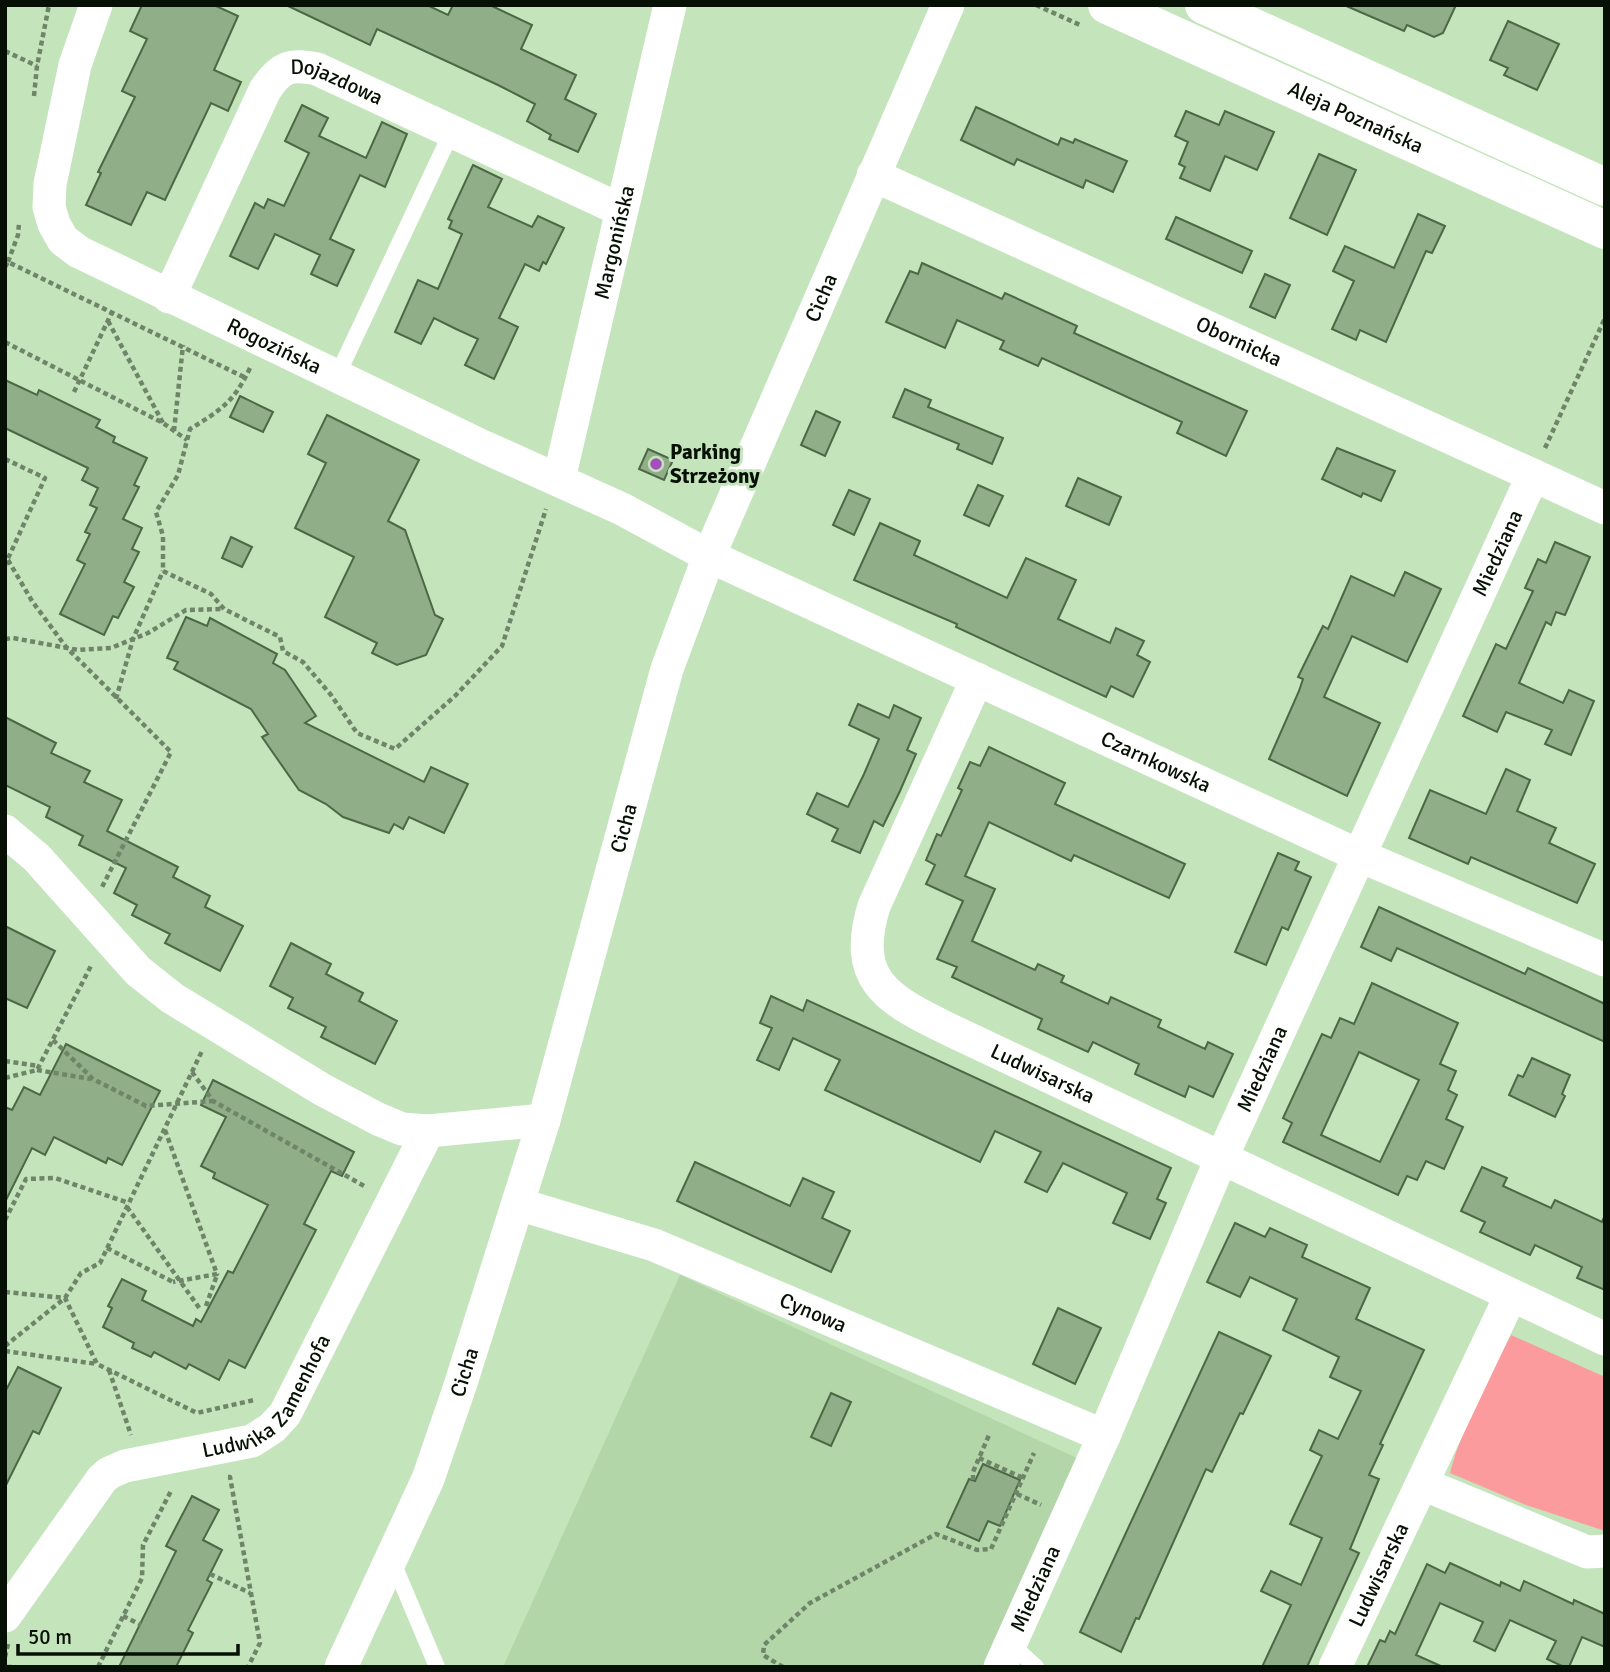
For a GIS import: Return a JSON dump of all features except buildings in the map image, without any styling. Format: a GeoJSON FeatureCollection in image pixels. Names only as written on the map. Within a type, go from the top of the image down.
{"type":"FeatureCollection","features":[{"type":"Feature","properties":{"kind":"main road","name":"Aleja Poznańska"},"geometry":{"type":"LineString","coordinates":[[1107,5],[1605,230]]}},
{"type":"Feature","properties":{"kind":"main road","name":"Aleja Poznańska"},"geometry":{"type":"LineString","coordinates":[[1204,5],[1605,187]]}},
{"type":"Feature","properties":{"kind":"street","name":"Rogozińska"},"geometry":{"type":"LineString","coordinates":[[96,5],[68,91],[50,184],[49,207],[57,230],[71,247],[169,297],[482,446],[622,509],[709,556]]}},
{"type":"Feature","properties":{"kind":"street","name":"Margonińska"},"geometry":{"type":"LineString","coordinates":[[559,480],[670,5]]}},
{"type":"Feature","properties":{"kind":"street","name":"Cicha"},"geometry":{"type":"LineString","coordinates":[[341,1667],[439,1451],[544,1120],[667,669],[709,556],[948,5]]}},
{"type":"Feature","properties":{"kind":"street","name":"Dojazdowa"},"geometry":{"type":"LineString","coordinates":[[169,297],[265,90],[275,75],[286,68],[302,66],[317,69],[621,210]]}},
{"type":"Feature","properties":{"kind":"street","name":"Obornicka"},"geometry":{"type":"LineString","coordinates":[[873,175],[1605,508]]}},
{"type":"Feature","properties":{"kind":"street","name":"Miedziana"},"geometry":{"type":"LineString","coordinates":[[1005,1655],[1104,1436],[1221,1158],[1533,475]]}},
{"type":"Feature","properties":{"kind":"street","name":"Czarnkowska"},"geometry":{"type":"LineString","coordinates":[[709,556],[1358,855],[1605,961]]}},
{"type":"Feature","properties":{"kind":"street","name":"Ludwisarska"},"geometry":{"type":"LineString","coordinates":[[977,680],[874,906],[865,948],[869,968],[882,988],[918,1014],[1605,1339]]}},
{"type":"Feature","properties":{"kind":"street"},"geometry":{"type":"LineString","coordinates":[[5,831],[37,858],[151,982],[215,1026],[377,1119],[402,1129],[428,1131],[544,1120]]}},
{"type":"Feature","properties":{"kind":"street","name":"Ludwika Zamenhofa"},"geometry":{"type":"LineString","coordinates":[[5,1616],[102,1479],[117,1469],[252,1441],[272,1428],[285,1414],[428,1131]]}},
{"type":"Feature","properties":{"kind":"street","name":"Cynowa"},"geometry":{"type":"LineString","coordinates":[[518,1204],[654,1245],[1104,1436]]}},
{"type":"Feature","properties":{"kind":"street","name":"Ludwisarska"},"geometry":{"type":"LineString","coordinates":[[1335,1667],[1511,1295]]}},
{"type":"Feature","properties":{"kind":"street"},"geometry":{"type":"LineString","coordinates":[[1423,1484],[1587,1552],[1605,1551]]}},
{"type":"Feature","properties":{"kind":"lane"},"geometry":{"type":"LineString","coordinates":[[337,376],[452,131]]}},
{"type":"Feature","properties":{"kind":"lane"},"geometry":{"type":"LineString","coordinates":[[391,1559],[437,1667]]}},
{"type":"Feature","properties":{"kind":"lane"},"geometry":{"type":"LineString","coordinates":[[1005,1655],[1036,1667]]}},
{"type":"Feature","properties":{"kind":"path"},"geometry":{"type":"LineString","coordinates":[[5,51],[37,66]]}},
{"type":"Feature","properties":{"kind":"path"},"geometry":{"type":"LineString","coordinates":[[5,267],[8,262],[246,377]]}},
{"type":"Feature","properties":{"kind":"path"},"geometry":{"type":"LineString","coordinates":[[174,431],[182,346],[199,311]]}},
{"type":"Feature","properties":{"kind":"path"},"geometry":{"type":"LineString","coordinates":[[74,392],[112,312]]}},
{"type":"Feature","properties":{"kind":"path"},"geometry":{"type":"LineString","coordinates":[[1533,475],[1605,318]]}},
{"type":"Feature","properties":{"kind":"path"},"geometry":{"type":"LineString","coordinates":[[108,321],[163,423]]}},
{"type":"Feature","properties":{"kind":"path"},"geometry":{"type":"LineString","coordinates":[[117,699],[133,639],[163,571],[163,536],[156,512],[178,475],[190,429],[225,407],[242,385],[263,341]]}},
{"type":"Feature","properties":{"kind":"path"},"geometry":{"type":"LineString","coordinates":[[5,342],[163,423],[187,440]]}},
{"type":"Feature","properties":{"kind":"path"},"geometry":{"type":"LineString","coordinates":[[5,459],[45,478],[6,562],[66,648],[171,752],[38,1068],[5,1078]]}},
{"type":"Feature","properties":{"kind":"path"},"geometry":{"type":"LineString","coordinates":[[163,571],[211,594],[224,609],[280,637],[284,651],[303,662],[331,695],[357,733],[395,749],[456,696],[502,646],[549,501],[559,480]]}},
{"type":"Feature","properties":{"kind":"path"},"geometry":{"type":"LineString","coordinates":[[5,639],[78,650],[111,648],[186,611],[224,609]]}},
{"type":"Feature","properties":{"kind":"path"},"geometry":{"type":"LineString","coordinates":[[6,1346],[65,1298],[80,1273],[100,1264],[215,1026]]}},
{"type":"Feature","properties":{"kind":"path"},"geometry":{"type":"LineString","coordinates":[[52,1040],[93,1079]]}},
{"type":"Feature","properties":{"kind":"path"},"geometry":{"type":"LineString","coordinates":[[5,1061],[93,1079],[146,1106],[213,1101]]}},
{"type":"Feature","properties":{"kind":"path"},"geometry":{"type":"LineString","coordinates":[[192,1072],[213,1101],[367,1187]]}},
{"type":"Feature","properties":{"kind":"path"},"geometry":{"type":"LineString","coordinates":[[165,1130],[217,1274],[206,1306]]}},
{"type":"Feature","properties":{"kind":"path"},"geometry":{"type":"LineString","coordinates":[[5,1220],[26,1179],[55,1178],[128,1205],[176,1281]]}},
{"type":"Feature","properties":{"kind":"path"},"geometry":{"type":"LineString","coordinates":[[107,1248],[176,1281],[184,1287],[200,1309]]}},
{"type":"Feature","properties":{"kind":"path"},"geometry":{"type":"LineString","coordinates":[[176,1281],[217,1274]]}},
{"type":"Feature","properties":{"kind":"path"},"geometry":{"type":"LineString","coordinates":[[5,1292],[65,1298]]}},
{"type":"Feature","properties":{"kind":"path"},"geometry":{"type":"LineString","coordinates":[[65,1298],[97,1364]]}},
{"type":"Feature","properties":{"kind":"path"},"geometry":{"type":"LineString","coordinates":[[6,1346],[97,1364],[197,1413],[262,1398]]}},
{"type":"Feature","properties":{"kind":"path"},"geometry":{"type":"LineString","coordinates":[[108,1369],[141,1463]]}},
{"type":"Feature","properties":{"kind":"path"},"geometry":{"type":"LineString","coordinates":[[973,1480],[989,1435]]}},
{"type":"Feature","properties":{"kind":"path"},"geometry":{"type":"LineString","coordinates":[[783,1667],[763,1656],[764,1645],[810,1603],[936,1534],[976,1550],[991,1549],[1034,1453]]}},
{"type":"Feature","properties":{"kind":"path"},"geometry":{"type":"LineString","coordinates":[[979,1458],[1023,1478]]}},
{"type":"Feature","properties":{"kind":"path"},"geometry":{"type":"LineString","coordinates":[[219,1479],[230,1477],[260,1643],[248,1667]]}},
{"type":"Feature","properties":{"kind":"path"},"geometry":{"type":"LineString","coordinates":[[98,1667],[142,1578],[143,1545],[172,1489],[184,1486]]}},
{"type":"Feature","properties":{"kind":"path"},"geometry":{"type":"LineString","coordinates":[[1017,1494],[1041,1505]]}},
{"type":"Feature","properties":{"kind":"path"},"geometry":{"type":"LineString","coordinates":[[210,1574],[251,1594]]}},
{"type":"Feature","properties":{"kind":"path"},"geometry":{"type":"LineString","coordinates":[[123,1616],[141,1625]]}},
{"type":"Feature","properties":{"kind":"path"},"geometry":{"type":"LineString","coordinates":[[6,1667],[16,1667]]}},
{"type":"Feature","properties":{"kind":"shaded area"},"geometry":{"type":"Polygon","coordinates":[[[680,1275],[1077,1458],[984,1667],[503,1667],[680,1275]]]}},
{"type":"Feature","properties":{"kind":"shaded area"},"geometry":{"type":"Polygon","coordinates":[[[1511,1335],[1605,1377],[1605,1529],[1526,1505],[1450,1473],[1469,1420],[1511,1335]]]}},
{"type":"Feature","properties":{"kind":"place","name":"Parking Strzeżony"},"geometry":{"type":"Point","coordinates":[656,464]}}]}
